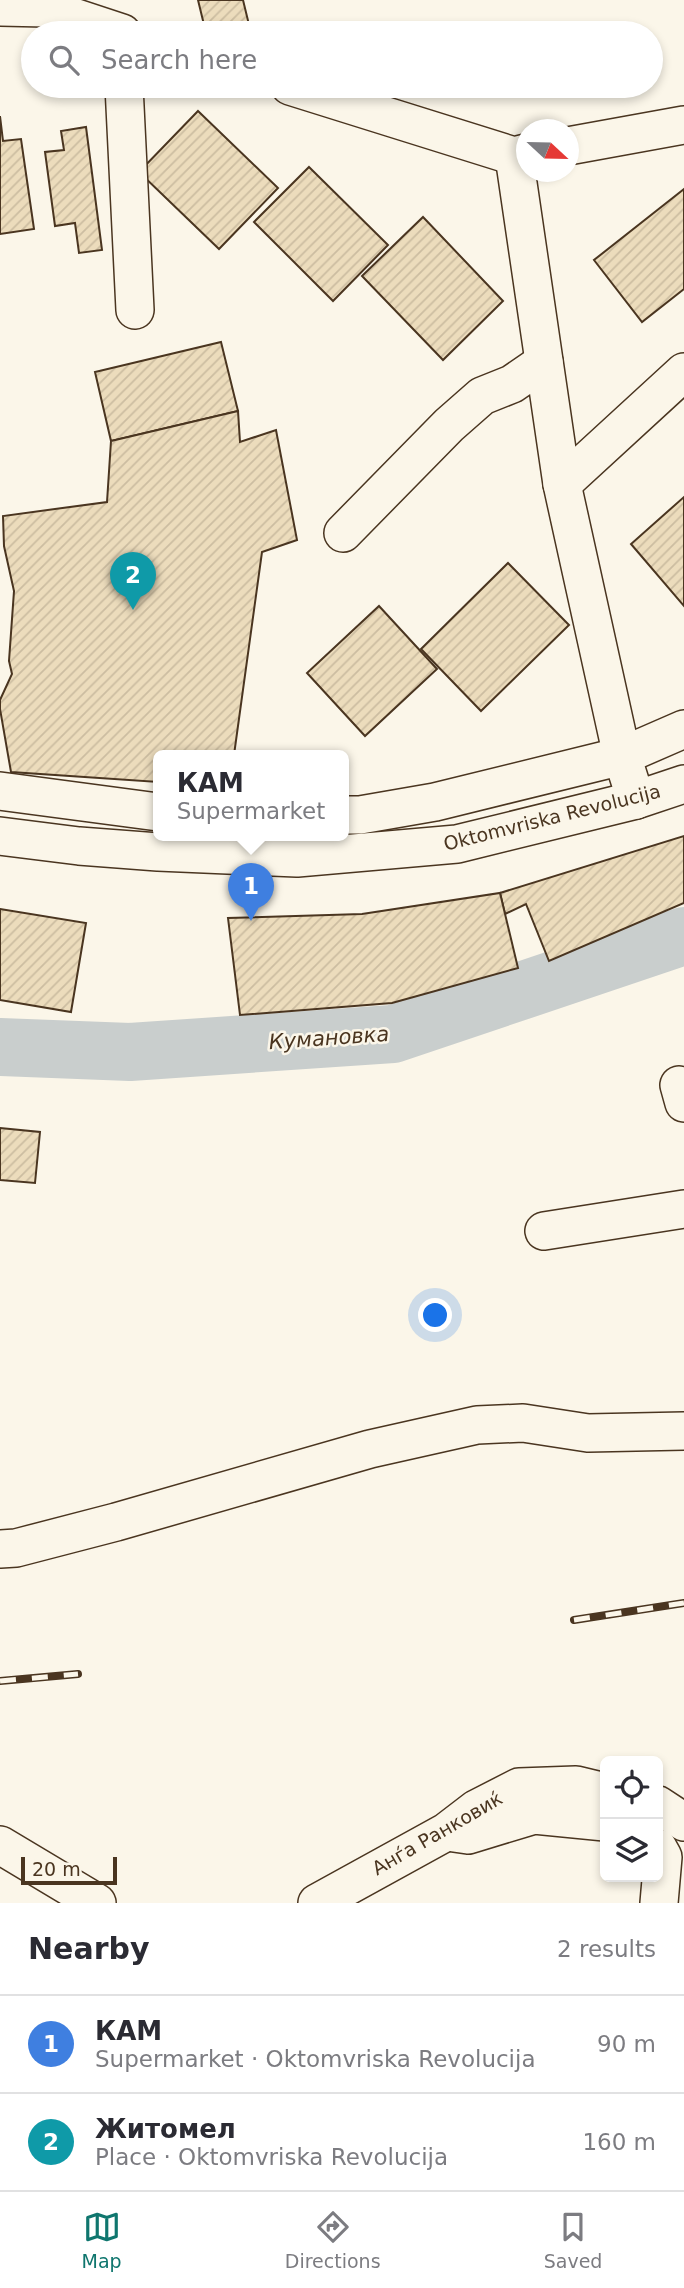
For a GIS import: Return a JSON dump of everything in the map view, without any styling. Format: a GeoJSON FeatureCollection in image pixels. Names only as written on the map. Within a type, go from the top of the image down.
{"type":"FeatureCollection","features":[{"type":"Feature","properties":{"kind":"street"},"geometry":{"type":"LineString","coordinates":[[0,7],[45,4],[90,21]]}},
{"type":"Feature","properties":{"kind":"street"},"geometry":{"type":"LineString","coordinates":[[125,98],[135,310]]}},
{"type":"Feature","properties":{"kind":"street"},"geometry":{"type":"LineString","coordinates":[[331,98],[516,153]]}},
{"type":"Feature","properties":{"kind":"street"},"geometry":{"type":"LineString","coordinates":[[579,144],[684,125]]}},
{"type":"Feature","properties":{"kind":"street"},"geometry":{"type":"LineString","coordinates":[[523,182],[544,362],[562,484],[622,756],[636,800]]}},
{"type":"Feature","properties":{"kind":"street"},"geometry":{"type":"LineString","coordinates":[[343,533],[449,425],[482,396],[512,384],[544,362]]}},
{"type":"Feature","properties":{"kind":"street"},"geometry":{"type":"LineString","coordinates":[[562,484],[684,372]]}},
{"type":"Feature","properties":{"kind":"street"},"geometry":{"type":"LineString","coordinates":[[349,815],[435,802],[622,756],[684,729]]}},
{"type":"Feature","properties":{"kind":"street","name":"Oktomvriska Revolucija"},"geometry":{"type":"LineString","coordinates":[[0,836],[158,852],[297,858],[457,844],[636,800],[684,784]]}},
{"type":"Feature","properties":{"kind":"street"},"geometry":{"type":"LineString","coordinates":[[0,791],[153,811]]}},
{"type":"Feature","properties":{"kind":"street"},"geometry":{"type":"LineString","coordinates":[[544,1231],[684,1209]]}},
{"type":"Feature","properties":{"kind":"street"},"geometry":{"type":"LineString","coordinates":[[0,1549],[16,1548],[116,1522],[370,1449],[477,1425],[523,1423],[588,1433],[684,1431]]}},
{"type":"Feature","properties":{"kind":"street","name":"Анѓа Ранковиќ"},"geometry":{"type":"LineString","coordinates":[[317,1903],[446,1832],[476,1808],[519,1787],[576,1785],[600,1790]]}},
{"type":"Feature","properties":{"kind":"street"},"geometry":{"type":"LineString","coordinates":[[663,1808],[684,1822]]}},
{"type":"Feature","properties":{"kind":"street"},"geometry":{"type":"LineString","coordinates":[[446,1832],[468,1835],[534,1815],[600,1822]]}},
{"type":"Feature","properties":{"kind":"street"},"geometry":{"type":"LineString","coordinates":[[0,1845],[97,1903]]}},
{"type":"Feature","properties":{"kind":"street"},"geometry":{"type":"LineString","coordinates":[[659,1903],[661,1882]]}},
{"type":"Feature","properties":{"kind":"building"},"geometry":{"type":"Polygon","coordinates":[[[198,0],[243,0],[248,21],[203,21],[198,0]]]}},
{"type":"Feature","properties":{"kind":"building"},"geometry":{"type":"Polygon","coordinates":[[[198,111],[278,188],[219,249],[139,172],[198,111]]]}},
{"type":"Feature","properties":{"kind":"building"},"geometry":{"type":"Polygon","coordinates":[[[0,116],[3,141],[21,139],[34,229],[0,234],[0,116]]]}},
{"type":"Feature","properties":{"kind":"building"},"geometry":{"type":"Polygon","coordinates":[[[86,127],[102,250],[79,253],[75,223],[55,226],[45,152],[64,150],[61,131],[86,127]]]}},
{"type":"Feature","properties":{"kind":"building"},"geometry":{"type":"Polygon","coordinates":[[[309,167],[388,245],[333,301],[254,222],[309,167]]]}},
{"type":"Feature","properties":{"kind":"building"},"geometry":{"type":"Polygon","coordinates":[[[684,189],[684,289],[642,322],[594,260],[684,189]]]}},
{"type":"Feature","properties":{"kind":"building"},"geometry":{"type":"Polygon","coordinates":[[[423,217],[503,301],[443,360],[362,276],[423,217]]]}},
{"type":"Feature","properties":{"kind":"building"},"geometry":{"type":"Polygon","coordinates":[[[221,342],[238,411],[111,441],[95,372],[221,342]]]}},
{"type":"Feature","properties":{"kind":"building"},"geometry":{"type":"Polygon","coordinates":[[[238,411],[240,442],[276,430],[297,540],[262,552],[235,750],[153,750],[153,782],[11,772],[0,709],[0,700],[12,674],[9,661],[14,591],[4,546],[3,516],[107,502],[111,441],[238,411]]]}},
{"type":"Feature","properties":{"kind":"building"},"geometry":{"type":"Polygon","coordinates":[[[684,497],[684,606],[631,544],[684,497]]]}},
{"type":"Feature","properties":{"kind":"building"},"geometry":{"type":"Polygon","coordinates":[[[508,563],[569,625],[481,711],[421,649],[508,563]]]}},
{"type":"Feature","properties":{"kind":"building"},"geometry":{"type":"Polygon","coordinates":[[[379,606],[437,669],[365,736],[307,673],[379,606]]]}},
{"type":"Feature","properties":{"kind":"building"},"geometry":{"type":"Polygon","coordinates":[[[684,836],[684,903],[549,961],[526,904],[505,914],[500,893],[684,836]]]}},
{"type":"Feature","properties":{"kind":"building"},"geometry":{"type":"Polygon","coordinates":[[[500,893],[518,968],[392,1003],[240,1015],[228,918],[362,914],[500,893]]]}},
{"type":"Feature","properties":{"kind":"building"},"geometry":{"type":"Polygon","coordinates":[[[0,909],[86,923],[71,1012],[0,1000],[0,909]]]}},
{"type":"Feature","properties":{"kind":"building"},"geometry":{"type":"Polygon","coordinates":[[[0,1128],[40,1132],[35,1183],[0,1180],[0,1128]]]}},
{"type":"Feature","properties":{"kind":"waterway","name":"Кумановка"},"geometry":{"type":"LineString","coordinates":[[0,1047],[130,1052],[393,1034],[684,936]]}},
{"type":"Feature","properties":{"kind":"railway"},"geometry":{"type":"LineString","coordinates":[[574,1620],[684,1603]]}},
{"type":"Feature","properties":{"kind":"railway"},"geometry":{"type":"LineString","coordinates":[[0,1681],[78,1674]]}},
{"type":"Feature","properties":{"kind":"place","name":"Житомел"},"geometry":{"type":"Point","coordinates":[133,610]}},
{"type":"Feature","properties":{"kind":"place","name":"КАМ"},"geometry":{"type":"Point","coordinates":[251,921]}}]}
